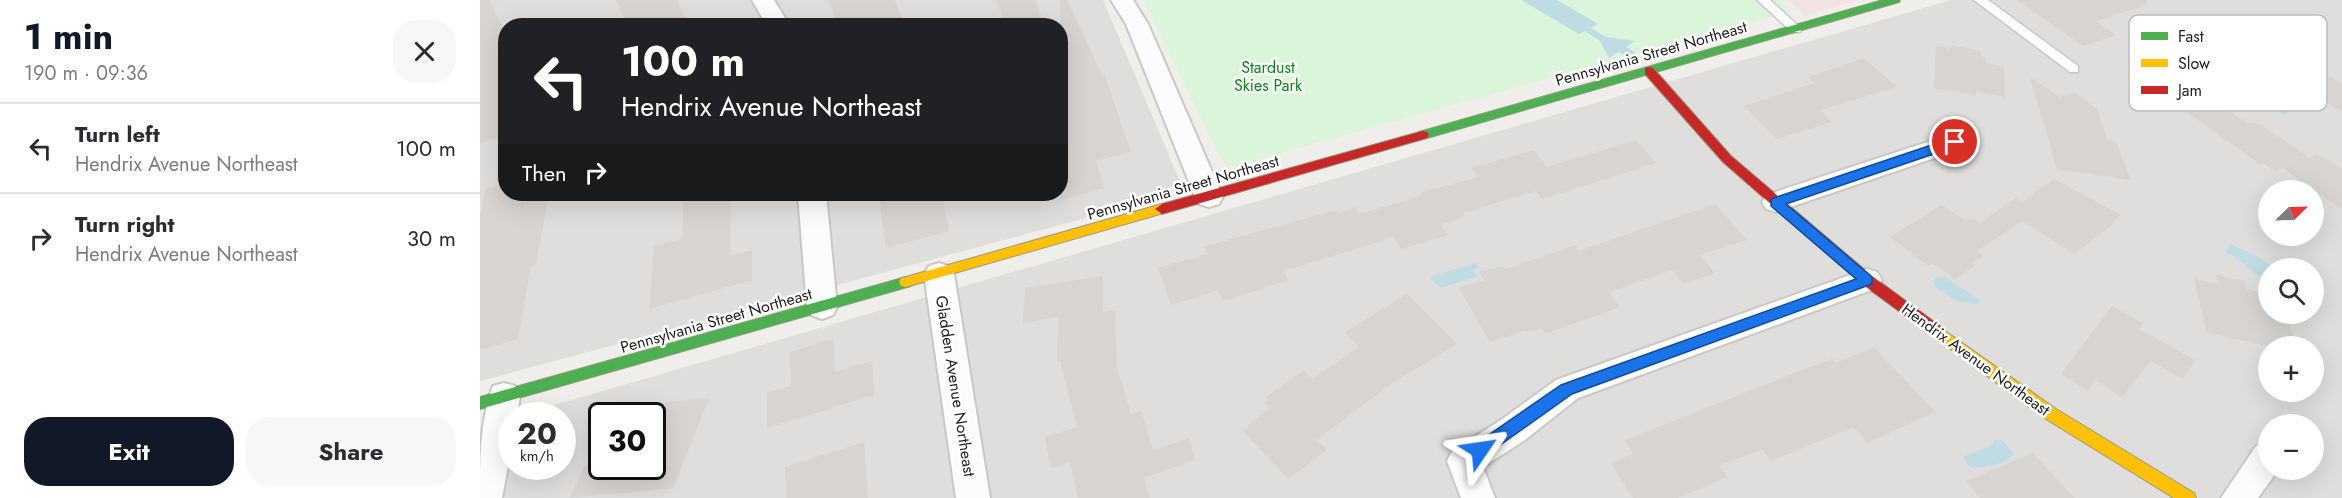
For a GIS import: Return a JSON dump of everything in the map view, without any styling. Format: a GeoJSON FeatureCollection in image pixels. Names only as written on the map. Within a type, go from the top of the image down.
{"type":"FeatureCollection","features":[{"type":"Feature","properties":{"kind":"street"},"geometry":{"type":"LineString","coordinates":[[763,0],[774,18]]}},
{"type":"Feature","properties":{"kind":"street"},"geometry":{"type":"LineString","coordinates":[[1122,0],[1137,24],[1209,197]]}},
{"type":"Feature","properties":{"kind":"street","name":"Pennsylvania Street Northeast"},"geometry":{"type":"LineString","coordinates":[[492,400],[1895,0]]}},
{"type":"Feature","properties":{"kind":"street","name":"Hendrix Avenue Northeast"},"geometry":{"type":"LineString","coordinates":[[1648,71],[1726,159],[1867,280],[2051,414],[2188,498]]}},
{"type":"Feature","properties":{"kind":"street"},"geometry":{"type":"LineString","coordinates":[[1776,202],[1955,142]]}},
{"type":"Feature","properties":{"kind":"street"},"geometry":{"type":"LineString","coordinates":[[813,201],[822,307]]}},
{"type":"Feature","properties":{"kind":"street","name":"Gladden Avenue Northeast"},"geometry":{"type":"LineString","coordinates":[[939,274],[973,498]]}},
{"type":"Feature","properties":{"kind":"street"},"geometry":{"type":"LineString","coordinates":[[1478,498],[1464,461],[1513,430],[1567,389],[1867,280]]}},
{"type":"Feature","properties":{"kind":"street"},"geometry":{"type":"LineString","coordinates":[[485,498],[492,400]]}},
{"type":"Feature","properties":{"kind":"street"},"geometry":{"type":"LineString","coordinates":[[2238,498],[2258,470]]}},
{"type":"Feature","properties":{"kind":"lane"},"geometry":{"type":"LineString","coordinates":[[1763,0],[1796,28]]}},
{"type":"Feature","properties":{"kind":"lane"},"geometry":{"type":"LineString","coordinates":[[1980,0],[2074,69]]}},
{"type":"Feature","properties":{"kind":"shaded area"},"geometry":{"type":"Polygon","coordinates":[[[480,0],[1103,0],[1180,181],[1149,201],[480,381],[480,0]]]}},
{"type":"Feature","properties":{"kind":"shaded area"},"geometry":{"type":"Polygon","coordinates":[[[1788,0],[1858,0],[1805,15],[1788,0]]]}},
{"type":"Feature","properties":{"kind":"shaded area"},"geometry":{"type":"Polygon","coordinates":[[[1951,0],[2342,0],[2342,498],[480,498],[480,427],[498,422],[498,480],[576,480],[576,402],[565,402],[1951,0]]]}},
{"type":"Feature","properties":{"kind":"green space","name":"Stardust Skies Park"},"geometry":{"type":"Polygon","coordinates":[[[1143,0],[1779,0],[1791,11],[1234,166],[1223,163],[1143,0]]]}},
{"type":"Feature","properties":{"kind":"water"},"geometry":{"type":"Polygon","coordinates":[[[1521,0],[1557,0],[1598,24],[1591,28],[1606,37],[1635,41],[1609,58],[1600,41],[1585,31],[1579,34],[1521,0]]]}},
{"type":"Feature","properties":{"kind":"water"},"geometry":{"type":"Polygon","coordinates":[[[2230,244],[2260,258],[2258,258],[2258,275],[2237,259],[2226,252],[2230,244]]]}},
{"type":"Feature","properties":{"kind":"water"},"geometry":{"type":"Polygon","coordinates":[[[1475,263],[1478,267],[1473,270],[1477,277],[1440,288],[1430,277],[1475,263]]]}},
{"type":"Feature","properties":{"kind":"water"},"geometry":{"type":"Polygon","coordinates":[[[1943,276],[1980,300],[1978,304],[1960,301],[1938,289],[1934,285],[1934,279],[1943,276]]]}},
{"type":"Feature","properties":{"kind":"water"},"geometry":{"type":"Polygon","coordinates":[[[1994,440],[2002,440],[2014,454],[2000,463],[1971,468],[1962,457],[1991,446],[1994,440]]]}},
{"type":"Feature","properties":{"kind":"building"},"geometry":{"type":"Polygon","coordinates":[[[480,0],[489,0],[498,18],[498,137],[480,143],[480,0]]]}},
{"type":"Feature","properties":{"kind":"building"},"geometry":{"type":"Polygon","coordinates":[[[616,0],[677,0],[686,18],[624,18],[616,0]]]}},
{"type":"Feature","properties":{"kind":"building"},"geometry":{"type":"Polygon","coordinates":[[[828,0],[895,0],[901,18],[836,18],[828,0]]]}},
{"type":"Feature","properties":{"kind":"building"},"geometry":{"type":"Polygon","coordinates":[[[996,0],[1035,0],[1042,18],[1003,18],[996,0]]]}},
{"type":"Feature","properties":{"kind":"building"},"geometry":{"type":"Polygon","coordinates":[[[1060,0],[1067,0],[1102,76],[1105,76],[1131,152],[1096,161],[1104,188],[1068,198],[1068,18],[1060,18],[1060,0]]]}},
{"type":"Feature","properties":{"kind":"building"},"geometry":{"type":"Polygon","coordinates":[[[2017,0],[2147,0],[2147,5],[2096,21],[2116,35],[2083,46],[2017,0]]]}},
{"type":"Feature","properties":{"kind":"building"},"geometry":{"type":"Polygon","coordinates":[[[1951,45],[1980,51],[1981,57],[1986,58],[1986,63],[2004,67],[2005,97],[1976,91],[1976,95],[1934,88],[1936,46],[1950,49],[1951,45]]]}},
{"type":"Feature","properties":{"kind":"building"},"geometry":{"type":"Polygon","coordinates":[[[1864,58],[1897,87],[1821,110],[1832,122],[1777,139],[1744,106],[1814,83],[1808,77],[1864,58]]]}},
{"type":"Feature","properties":{"kind":"building"},"geometry":{"type":"Polygon","coordinates":[[[2327,74],[2342,84],[2342,112],[2327,102],[2327,74]]]}},
{"type":"Feature","properties":{"kind":"building"},"geometry":{"type":"Polygon","coordinates":[[[2030,77],[2060,97],[2075,92],[2097,109],[2107,140],[2116,142],[2131,180],[2057,169],[2030,77]]]}},
{"type":"Feature","properties":{"kind":"building"},"geometry":{"type":"Polygon","coordinates":[[[2185,111],[2229,111],[2247,123],[2260,124],[2309,158],[2317,155],[2326,158],[2342,169],[2342,210],[2324,197],[2324,180],[2300,180],[2283,168],[2274,171],[2263,163],[2260,164],[2185,111]]]}},
{"type":"Feature","properties":{"kind":"building"},"geometry":{"type":"Polygon","coordinates":[[[1636,140],[1656,163],[1542,199],[1536,191],[1463,213],[1465,217],[1441,225],[1448,235],[1401,249],[1394,237],[1284,271],[1288,280],[1223,301],[1218,290],[1171,305],[1158,268],[1207,254],[1204,247],[1337,210],[1338,213],[1355,207],[1359,214],[1422,196],[1420,193],[1478,177],[1472,168],[1534,150],[1547,167],[1636,140]]]}},
{"type":"Feature","properties":{"kind":"building"},"geometry":{"type":"Polygon","coordinates":[[[2054,179],[2121,215],[2113,221],[2115,223],[2074,254],[2022,221],[1977,251],[1983,256],[1973,263],[1976,265],[1955,279],[1939,267],[1932,264],[1928,266],[1890,237],[1942,205],[1966,221],[1972,218],[1980,223],[2015,198],[2022,202],[2054,179]]]}},
{"type":"Feature","properties":{"kind":"building"},"geometry":{"type":"Polygon","coordinates":[[[498,185],[498,201],[548,201],[536,264],[531,265],[518,339],[480,350],[480,215],[485,189],[498,185]]]}},
{"type":"Feature","properties":{"kind":"building"},"geometry":{"type":"Polygon","coordinates":[[[684,201],[731,201],[730,256],[752,250],[752,280],[649,309],[654,246],[682,239],[684,201]]]}},
{"type":"Feature","properties":{"kind":"building"},"geometry":{"type":"Polygon","coordinates":[[[880,201],[943,201],[949,231],[886,248],[880,201]]]}},
{"type":"Feature","properties":{"kind":"building"},"geometry":{"type":"Polygon","coordinates":[[[1716,204],[1747,240],[1700,255],[1715,273],[1683,284],[1673,270],[1609,292],[1620,307],[1545,334],[1541,328],[1528,332],[1527,330],[1490,342],[1459,288],[1484,280],[1479,272],[1503,266],[1505,269],[1576,245],[1579,251],[1716,204]]]}},
{"type":"Feature","properties":{"kind":"building"},"geometry":{"type":"Polygon","coordinates":[[[2216,275],[2244,281],[2246,289],[2258,292],[2258,324],[2289,324],[2293,336],[2258,336],[2258,344],[2207,333],[2194,279],[2218,284],[2216,275]]]}},
{"type":"Feature","properties":{"kind":"building"},"geometry":{"type":"Polygon","coordinates":[[[1103,276],[1103,312],[1115,310],[1117,368],[1131,414],[1141,411],[1153,450],[1189,438],[1195,460],[1144,478],[1150,498],[1078,498],[1070,462],[1051,468],[1045,437],[1077,427],[1060,361],[1057,361],[1058,317],[1023,323],[1025,288],[1103,276]]]}},
{"type":"Feature","properties":{"kind":"building"},"geometry":{"type":"Polygon","coordinates":[[[1407,294],[1457,344],[1392,383],[1317,440],[1327,450],[1288,479],[1243,431],[1249,427],[1247,425],[1270,409],[1265,403],[1269,400],[1266,397],[1304,370],[1312,379],[1359,347],[1345,332],[1407,294]]]}},
{"type":"Feature","properties":{"kind":"building"},"geometry":{"type":"Polygon","coordinates":[[[2112,306],[2143,323],[2139,329],[2195,360],[2183,379],[2151,361],[2122,397],[2095,380],[2088,391],[2061,374],[2112,306]]]}},
{"type":"Feature","properties":{"kind":"building"},"geometry":{"type":"Polygon","coordinates":[[[833,339],[835,372],[872,361],[874,395],[767,428],[767,393],[791,386],[790,352],[833,339]]]}},
{"type":"Feature","properties":{"kind":"building"},"geometry":{"type":"Polygon","coordinates":[[[1874,347],[1935,412],[1867,443],[1854,427],[1771,461],[1762,449],[1719,466],[1727,477],[1678,498],[1633,498],[1611,463],[1633,454],[1625,440],[1833,358],[1836,363],[1874,347]]]}},
{"type":"Feature","properties":{"kind":"building"},"geometry":{"type":"Polygon","coordinates":[[[709,398],[673,488],[570,498],[584,466],[588,466],[588,480],[666,480],[666,402],[709,398]]]}},
{"type":"Feature","properties":{"kind":"building"},"geometry":{"type":"Polygon","coordinates":[[[864,442],[868,498],[786,498],[785,467],[864,442]]]}},
{"type":"Feature","properties":{"kind":"building"},"geometry":{"type":"Polygon","coordinates":[[[2033,453],[2074,498],[1980,498],[1966,481],[2033,453]]]}},
{"type":"Feature","properties":{"kind":"waterway"},"geometry":{"type":"LineString","coordinates":[[1614,45],[1632,55]]}},
{"type":"Feature","properties":{"kind":"traffic: fast"},"geometry":{"type":"LineString","coordinates":[[1423,135],[1895,0]]}},
{"type":"Feature","properties":{"kind":"traffic: fast"},"geometry":{"type":"LineString","coordinates":[[480,403],[906,282]]}},
{"type":"Feature","properties":{"kind":"traffic: slow"},"geometry":{"type":"LineString","coordinates":[[906,282],[1162,209]]}},
{"type":"Feature","properties":{"kind":"traffic: slow"},"geometry":{"type":"LineString","coordinates":[[1935,330],[2051,414],[2188,498]]}},
{"type":"Feature","properties":{"kind":"traffic: jam"},"geometry":{"type":"LineString","coordinates":[[1649,71],[1727,159],[1867,280],[1935,330]]}},
{"type":"Feature","properties":{"kind":"traffic: jam"},"geometry":{"type":"LineString","coordinates":[[1162,209],[1423,135]]}},
{"type":"Feature","properties":{"kind":"route"},"geometry":{"type":"LineString","coordinates":[[1480,450],[1513,430],[1567,389],[1867,280],[1776,202],[1955,142]]}}]}
